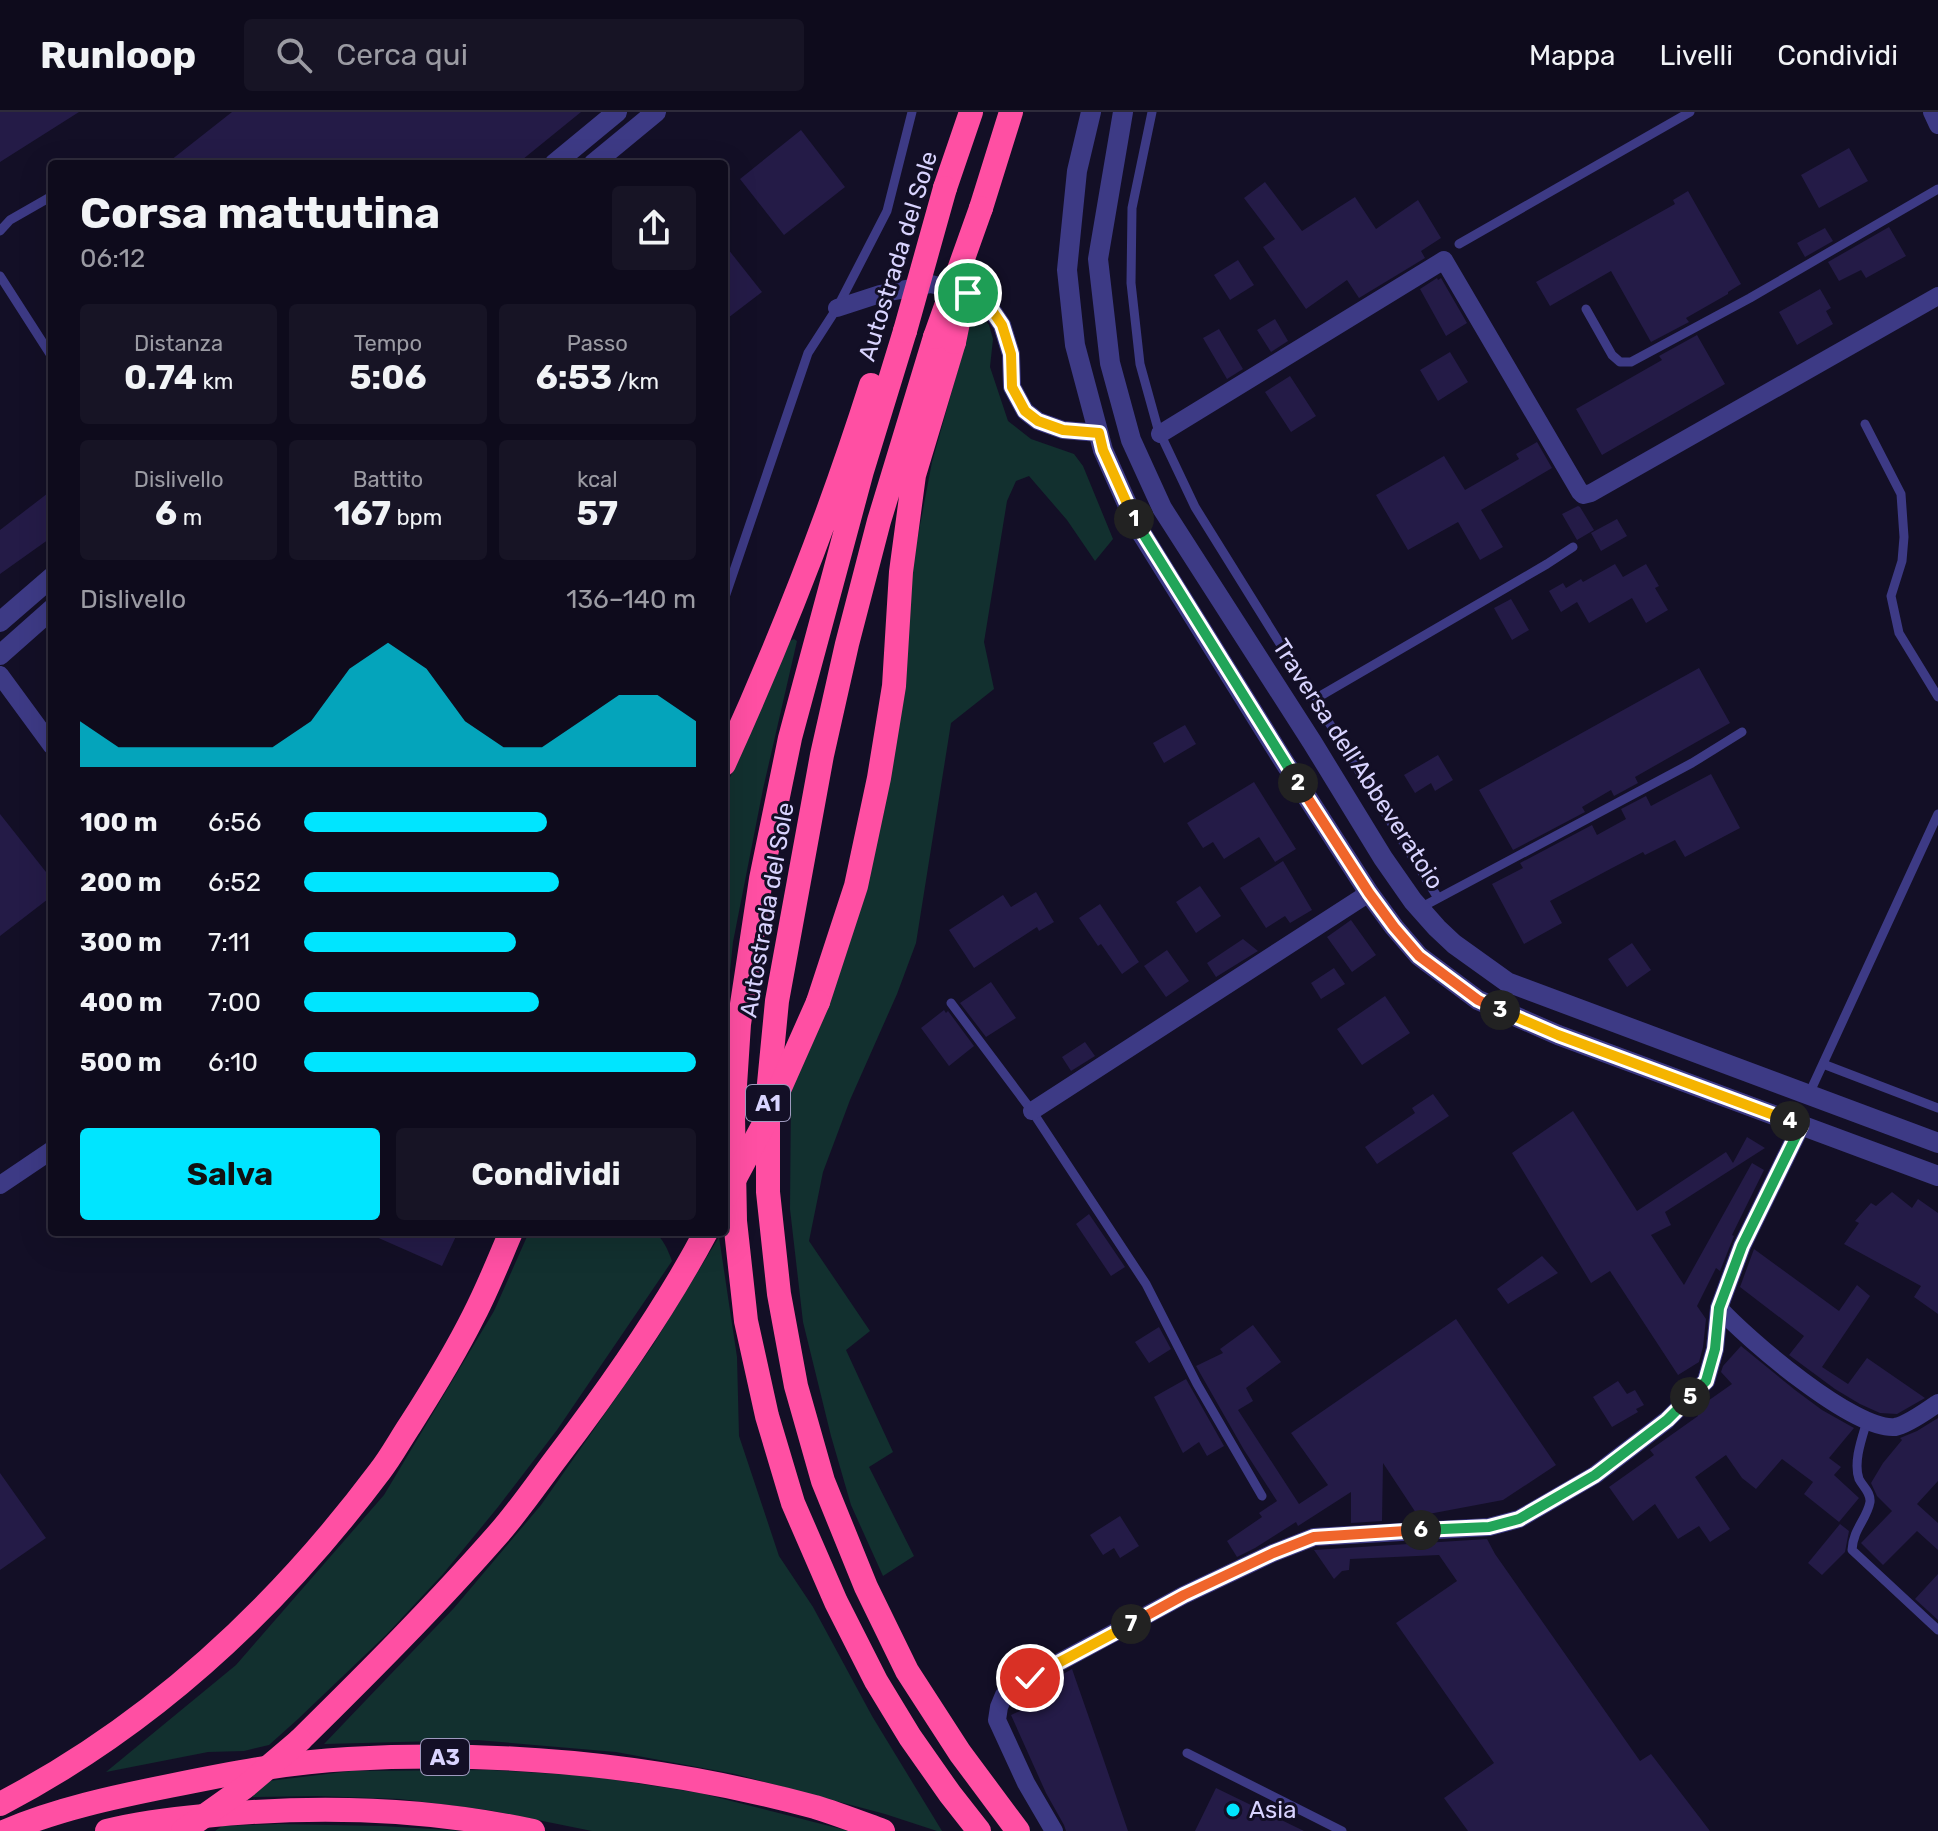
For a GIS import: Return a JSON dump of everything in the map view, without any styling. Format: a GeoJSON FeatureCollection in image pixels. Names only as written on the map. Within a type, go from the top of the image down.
{"type":"FeatureCollection","features":[{"type":"Feature","properties":{"kind":"highway","name":"Autostrada del Sole"},"geometry":{"type":"LineString","coordinates":[[971,112],[945,188],[917,255],[790,738],[761,879],[739,1024],[733,1116],[735,1221],[746,1321],[767,1416],[793,1503],[836,1602],[876,1681],[910,1737],[979,1831]]}},
{"type":"Feature","properties":{"kind":"highway"},"geometry":{"type":"LineString","coordinates":[[728,1192],[764,1124],[818,1002],[856,886],[879,778],[894,686],[901,572],[914,475],[945,339],[1011,112]]}},
{"type":"Feature","properties":{"kind":"highway"},"geometry":{"type":"LineString","coordinates":[[728,755],[765,675],[897,328]]}},
{"type":"Feature","properties":{"kind":"highway","name":"Autostrada del Sole"},"geometry":{"type":"LineString","coordinates":[[945,339],[879,521],[822,755],[777,1001],[768,1094],[768,1192],[779,1294],[796,1386],[823,1481],[866,1587],[907,1671],[960,1753],[1018,1831]]}},
{"type":"Feature","properties":{"kind":"highway"},"geometry":{"type":"LineString","coordinates":[[0,1804],[47,1780],[121,1731],[210,1659],[310,1557],[382,1469],[431,1392],[474,1315],[509,1236]]}},
{"type":"Feature","properties":{"kind":"highway"},"geometry":{"type":"LineString","coordinates":[[183,1831],[245,1787],[300,1740],[407,1633],[501,1531],[590,1413],[687,1268],[704,1236]]}},
{"type":"Feature","properties":{"kind":"highway","name":"A3"},"geometry":{"type":"LineString","coordinates":[[6,1831],[100,1800],[270,1767],[347,1759],[437,1757],[542,1759],[684,1778],[817,1808],[883,1831]]}},
{"type":"Feature","properties":{"kind":"highway"},"geometry":{"type":"LineString","coordinates":[[107,1831],[141,1823],[212,1815],[318,1810],[409,1813],[533,1831]]}},
{"type":"Feature","properties":{"kind":"street"},"geometry":{"type":"LineString","coordinates":[[559,160],[617,112]]}},
{"type":"Feature","properties":{"kind":"street"},"geometry":{"type":"LineString","coordinates":[[598,160],[656,112]]}},
{"type":"Feature","properties":{"kind":"street"},"geometry":{"type":"LineString","coordinates":[[1091,112],[1077,171],[1067,270],[1075,345],[1103,450],[1137,526],[1283,760],[1394,927],[1419,956],[1478,1000],[1558,1035],[1938,1176]]}},
{"type":"Feature","properties":{"kind":"street","name":"Traversa dell'Abbeveratoio"},"geometry":{"type":"LineString","coordinates":[[1123,112],[1098,259],[1110,363],[1131,440],[1162,508],[1383,858],[1429,903],[1437,928],[1507,982],[1938,1143]]}},
{"type":"Feature","properties":{"kind":"street"},"geometry":{"type":"LineString","coordinates":[[1932,112],[1938,125]]}},
{"type":"Feature","properties":{"kind":"street"},"geometry":{"type":"LineString","coordinates":[[1160,434],[1444,260],[1583,495],[1938,296]]}},
{"type":"Feature","properties":{"kind":"street"},"geometry":{"type":"LineString","coordinates":[[837,308],[880,294],[931,284],[968,293],[989,306],[1002,325],[1011,354],[1012,387],[1025,411],[1038,421],[1063,430],[1099,433]]}},
{"type":"Feature","properties":{"kind":"street"},"geometry":{"type":"LineString","coordinates":[[0,622],[48,580]]}},
{"type":"Feature","properties":{"kind":"street"},"geometry":{"type":"LineString","coordinates":[[0,655],[48,613]]}},
{"type":"Feature","properties":{"kind":"street"},"geometry":{"type":"LineString","coordinates":[[0,675],[48,741]]}},
{"type":"Feature","properties":{"kind":"street"},"geometry":{"type":"LineString","coordinates":[[1032,1111],[1369,893]]}},
{"type":"Feature","properties":{"kind":"street"},"geometry":{"type":"LineString","coordinates":[[1054,1831],[1026,1783],[997,1720],[1004,1695],[1184,1595],[1314,1537],[1489,1527],[1519,1519],[1595,1475],[1667,1420],[1706,1381],[1715,1349],[1719,1308],[1742,1246],[1801,1126]]}},
{"type":"Feature","properties":{"kind":"street"},"geometry":{"type":"LineString","coordinates":[[0,1185],[48,1153]]}},
{"type":"Feature","properties":{"kind":"street"},"geometry":{"type":"LineString","coordinates":[[1719,1308],[1738,1329],[1822,1395],[1867,1421],[1885,1427],[1899,1427],[1938,1403]]}},
{"type":"Feature","properties":{"kind":"lane"},"geometry":{"type":"LineString","coordinates":[[728,588],[808,353],[837,308],[887,211],[912,112]]}},
{"type":"Feature","properties":{"kind":"lane"},"geometry":{"type":"LineString","coordinates":[[1152,112],[1132,208],[1131,283],[1140,364],[1160,434],[1195,507],[1315,699],[1429,903],[1692,763],[1742,732]]}},
{"type":"Feature","properties":{"kind":"lane"},"geometry":{"type":"LineString","coordinates":[[1459,244],[1690,112]]}},
{"type":"Feature","properties":{"kind":"lane"},"geometry":{"type":"LineString","coordinates":[[1586,309],[1612,355],[1620,362],[1631,362],[1750,298],[1938,189]]}},
{"type":"Feature","properties":{"kind":"lane"},"geometry":{"type":"LineString","coordinates":[[0,231],[10,220],[48,198]]}},
{"type":"Feature","properties":{"kind":"lane"},"geometry":{"type":"LineString","coordinates":[[0,276],[48,351]]}},
{"type":"Feature","properties":{"kind":"lane"},"geometry":{"type":"LineString","coordinates":[[1865,424],[1901,494],[1902,561],[1891,596],[1899,633],[1938,697]]}},
{"type":"Feature","properties":{"kind":"lane"},"geometry":{"type":"LineString","coordinates":[[1315,699],[1573,547]]}},
{"type":"Feature","properties":{"kind":"lane"},"geometry":{"type":"LineString","coordinates":[[1809,1094],[1938,814]]}},
{"type":"Feature","properties":{"kind":"lane"},"geometry":{"type":"LineString","coordinates":[[951,1003],[1032,1111],[1146,1284],[1197,1384],[1262,1496]]}},
{"type":"Feature","properties":{"kind":"lane"},"geometry":{"type":"LineString","coordinates":[[1823,1064],[1938,1108]]}},
{"type":"Feature","properties":{"kind":"lane"},"geometry":{"type":"LineString","coordinates":[[1867,1421],[1859,1450],[1858,1476],[1869,1495],[1870,1504],[1852,1538],[1852,1550],[1938,1630]]}},
{"type":"Feature","properties":{"kind":"lane"},"geometry":{"type":"LineString","coordinates":[[1187,1753],[1342,1831]]}},
{"type":"Feature","properties":{"kind":"green space"},"geometry":{"type":"Polygon","coordinates":[[[974,312],[980,314],[989,325],[993,339],[990,367],[1008,421],[1031,439],[1074,454],[1083,466],[1113,539],[1095,561],[1067,520],[1029,476],[1016,481],[1007,501],[984,642],[994,689],[951,723],[916,943],[823,1172],[809,1241],[870,1331],[846,1350],[893,1452],[869,1467],[914,1556],[883,1576],[851,1505],[803,1322],[790,1209],[791,1088],[836,966],[932,462],[974,312]]]}},
{"type":"Feature","properties":{"kind":"green space"},"geometry":{"type":"Polygon","coordinates":[[[790,641],[797,641],[763,789],[733,942],[728,991],[728,782],[790,641]]]}},
{"type":"Feature","properties":{"kind":"green space"},"geometry":{"type":"Polygon","coordinates":[[[527,1236],[658,1236],[672,1261],[557,1430],[498,1507],[443,1574],[386,1635],[298,1719],[269,1745],[244,1751],[208,1752],[106,1772],[236,1665],[384,1495],[494,1311],[527,1236]]]}},
{"type":"Feature","properties":{"kind":"green space"},"geometry":{"type":"Polygon","coordinates":[[[719,1237],[737,1357],[739,1436],[779,1556],[813,1607],[872,1716],[942,1831],[735,1774],[616,1752],[477,1740],[324,1744],[454,1608],[541,1505],[653,1345],[719,1237]]]}},
{"type":"Feature","properties":{"kind":"green space"},"geometry":{"type":"Polygon","coordinates":[[[491,1770],[590,1776],[700,1793],[849,1831],[592,1831],[488,1810],[400,1799],[252,1797],[269,1781],[351,1771],[491,1770]]]}},
{"type":"Feature","properties":{"kind":"green space"},"geometry":{"type":"Polygon","coordinates":[[[278,1824],[466,1831],[215,1831],[222,1826],[278,1824]]]}},
{"type":"Feature","properties":{"kind":"building"},"geometry":{"type":"Polygon","coordinates":[[[0,112],[79,112],[0,162],[0,112]]]}},
{"type":"Feature","properties":{"kind":"building"},"geometry":{"type":"Polygon","coordinates":[[[232,112],[581,112],[522,160],[171,160],[232,112]]]}},
{"type":"Feature","properties":{"kind":"building"},"geometry":{"type":"Polygon","coordinates":[[[801,130],[845,187],[784,235],[740,179],[801,130]]]}},
{"type":"Feature","properties":{"kind":"building"},"geometry":{"type":"Polygon","coordinates":[[[1849,148],[1868,181],[1819,208],[1801,175],[1849,148]]]}},
{"type":"Feature","properties":{"kind":"building"},"geometry":{"type":"Polygon","coordinates":[[[1265,182],[1302,231],[1355,197],[1376,229],[1418,200],[1441,238],[1421,251],[1425,258],[1359,298],[1347,280],[1306,309],[1263,247],[1275,239],[1244,198],[1265,182]]]}},
{"type":"Feature","properties":{"kind":"building"},"geometry":{"type":"Polygon","coordinates":[[[1688,191],[1741,284],[1686,318],[1689,322],[1651,342],[1611,271],[1550,306],[1536,282],[1675,204],[1673,200],[1688,191]]]}},
{"type":"Feature","properties":{"kind":"building"},"geometry":{"type":"Polygon","coordinates":[[[1889,227],[1906,256],[1866,278],[1861,270],[1839,281],[1828,262],[1889,227]]]}},
{"type":"Feature","properties":{"kind":"building"},"geometry":{"type":"Polygon","coordinates":[[[1825,228],[1833,241],[1805,257],[1797,243],[1825,228]]]}},
{"type":"Feature","properties":{"kind":"building"},"geometry":{"type":"Polygon","coordinates":[[[728,249],[762,292],[728,318],[728,249]]]}},
{"type":"Feature","properties":{"kind":"building"},"geometry":{"type":"Polygon","coordinates":[[[1238,260],[1254,285],[1230,300],[1214,275],[1238,260]]]}},
{"type":"Feature","properties":{"kind":"building"},"geometry":{"type":"Polygon","coordinates":[[[1441,278],[1467,323],[1446,336],[1420,289],[1441,278]]]}},
{"type":"Feature","properties":{"kind":"building"},"geometry":{"type":"Polygon","coordinates":[[[1820,289],[1831,308],[1826,311],[1833,324],[1797,345],[1779,312],[1820,289]]]}},
{"type":"Feature","properties":{"kind":"building"},"geometry":{"type":"Polygon","coordinates":[[[1275,319],[1288,341],[1271,352],[1257,330],[1275,319]]]}},
{"type":"Feature","properties":{"kind":"building"},"geometry":{"type":"Polygon","coordinates":[[[1219,329],[1243,369],[1227,379],[1203,338],[1219,329]]]}},
{"type":"Feature","properties":{"kind":"building"},"geometry":{"type":"Polygon","coordinates":[[[1697,335],[1725,384],[1602,455],[1576,409],[1662,360],[1659,356],[1697,335]]]}},
{"type":"Feature","properties":{"kind":"building"},"geometry":{"type":"Polygon","coordinates":[[[1450,352],[1468,382],[1438,401],[1420,370],[1450,352]]]}},
{"type":"Feature","properties":{"kind":"building"},"geometry":{"type":"Polygon","coordinates":[[[1290,376],[1316,416],[1291,432],[1265,392],[1290,376]]]}},
{"type":"Feature","properties":{"kind":"building"},"geometry":{"type":"Polygon","coordinates":[[[1537,442],[1552,468],[1481,510],[1503,547],[1480,560],[1458,522],[1408,550],[1376,495],[1444,456],[1465,490],[1519,459],[1516,454],[1537,442]]]}},
{"type":"Feature","properties":{"kind":"building"},"geometry":{"type":"Polygon","coordinates":[[[48,493],[48,540],[0,574],[0,530],[48,493]]]}},
{"type":"Feature","properties":{"kind":"building"},"geometry":{"type":"Polygon","coordinates":[[[1578,506],[1594,530],[1577,540],[1562,514],[1578,506]]]}},
{"type":"Feature","properties":{"kind":"building"},"geometry":{"type":"Polygon","coordinates":[[[1617,519],[1627,536],[1601,551],[1591,533],[1617,519]]]}},
{"type":"Feature","properties":{"kind":"building"},"geometry":{"type":"Polygon","coordinates":[[[1615,564],[1623,577],[1646,564],[1668,610],[1646,623],[1632,598],[1589,623],[1577,602],[1561,612],[1549,591],[1563,583],[1566,588],[1581,579],[1583,582],[1615,564]]]}},
{"type":"Feature","properties":{"kind":"building"},"geometry":{"type":"Polygon","coordinates":[[[1511,599],[1529,630],[1512,640],[1494,608],[1511,599]]]}},
{"type":"Feature","properties":{"kind":"building"},"geometry":{"type":"Polygon","coordinates":[[[1699,668],[1730,723],[1635,777],[1638,783],[1614,796],[1611,790],[1582,807],[1585,812],[1513,850],[1479,790],[1699,668]]]}},
{"type":"Feature","properties":{"kind":"building"},"geometry":{"type":"Polygon","coordinates":[[[1185,725],[1196,744],[1164,763],[1153,743],[1185,725]]]}},
{"type":"Feature","properties":{"kind":"building"},"geometry":{"type":"Polygon","coordinates":[[[1438,755],[1453,780],[1435,791],[1431,783],[1415,793],[1404,775],[1438,755]]]}},
{"type":"Feature","properties":{"kind":"building"},"geometry":{"type":"Polygon","coordinates":[[[1711,774],[1740,828],[1685,857],[1675,840],[1645,855],[1643,852],[1550,901],[1562,923],[1524,944],[1492,884],[1523,868],[1520,863],[1592,825],[1597,835],[1626,819],[1621,809],[1646,796],[1651,806],[1711,774]]]}},
{"type":"Feature","properties":{"kind":"building"},"geometry":{"type":"Polygon","coordinates":[[[1254,782],[1296,849],[1275,862],[1259,837],[1224,859],[1213,842],[1203,848],[1187,823],[1254,782]]]}},
{"type":"Feature","properties":{"kind":"building"},"geometry":{"type":"Polygon","coordinates":[[[0,814],[46,872],[48,870],[48,899],[0,936],[0,814]]]}},
{"type":"Feature","properties":{"kind":"building"},"geometry":{"type":"Polygon","coordinates":[[[1283,861],[1312,910],[1290,923],[1285,916],[1266,928],[1240,888],[1283,861]]]}},
{"type":"Feature","properties":{"kind":"building"},"geometry":{"type":"Polygon","coordinates":[[[1200,886],[1221,916],[1196,933],[1176,902],[1200,886]]]}},
{"type":"Feature","properties":{"kind":"building"},"geometry":{"type":"Polygon","coordinates":[[[1036,892],[1054,922],[1039,931],[1037,927],[974,968],[949,930],[1003,895],[1011,907],[1036,892]]]}},
{"type":"Feature","properties":{"kind":"building"},"geometry":{"type":"Polygon","coordinates":[[[1100,904],[1139,962],[1122,974],[1079,918],[1100,904]]]}},
{"type":"Feature","properties":{"kind":"building"},"geometry":{"type":"Polygon","coordinates":[[[1351,920],[1376,955],[1352,972],[1327,937],[1351,920]]]}},
{"type":"Feature","properties":{"kind":"building"},"geometry":{"type":"Polygon","coordinates":[[[1243,939],[1258,951],[1216,977],[1207,963],[1243,939]]]}},
{"type":"Feature","properties":{"kind":"building"},"geometry":{"type":"Polygon","coordinates":[[[1632,943],[1651,970],[1627,987],[1608,959],[1632,943]]]}},
{"type":"Feature","properties":{"kind":"building"},"geometry":{"type":"Polygon","coordinates":[[[1167,950],[1189,981],[1166,997],[1144,966],[1167,950]]]}},
{"type":"Feature","properties":{"kind":"building"},"geometry":{"type":"Polygon","coordinates":[[[1334,968],[1345,984],[1321,999],[1311,983],[1334,968]]]}},
{"type":"Feature","properties":{"kind":"building"},"geometry":{"type":"Polygon","coordinates":[[[991,982],[1016,1018],[986,1037],[960,1003],[991,982]]]}},
{"type":"Feature","properties":{"kind":"building"},"geometry":{"type":"Polygon","coordinates":[[[1385,996],[1410,1033],[1362,1065],[1337,1029],[1385,996]]]}},
{"type":"Feature","properties":{"kind":"building"},"geometry":{"type":"Polygon","coordinates":[[[944,1010],[946,1013],[948,1011],[974,1046],[949,1066],[921,1028],[944,1010]]]}},
{"type":"Feature","properties":{"kind":"building"},"geometry":{"type":"Polygon","coordinates":[[[1085,1042],[1095,1056],[1071,1071],[1062,1057],[1085,1042]]]}},
{"type":"Feature","properties":{"kind":"building"},"geometry":{"type":"Polygon","coordinates":[[[1433,1094],[1449,1116],[1377,1164],[1365,1147],[1415,1113],[1412,1108],[1433,1094]]]}},
{"type":"Feature","properties":{"kind":"building"},"geometry":{"type":"Polygon","coordinates":[[[1573,1111],[1637,1211],[1726,1152],[1733,1163],[1747,1137],[1765,1148],[1665,1212],[1671,1225],[1651,1235],[1684,1285],[1752,1163],[1764,1170],[1732,1235],[1720,1271],[1716,1268],[1697,1306],[1706,1319],[1699,1362],[1678,1375],[1610,1271],[1591,1283],[1512,1153],[1573,1111]]]}},
{"type":"Feature","properties":{"kind":"building"},"geometry":{"type":"Polygon","coordinates":[[[1892,1192],[1912,1208],[1918,1199],[1938,1213],[1938,1314],[1914,1297],[1921,1286],[1844,1244],[1859,1223],[1855,1221],[1871,1203],[1876,1206],[1892,1192]]]}},
{"type":"Feature","properties":{"kind":"building"},"geometry":{"type":"Polygon","coordinates":[[[1089,1214],[1125,1267],[1111,1276],[1076,1224],[1089,1214]]]}},
{"type":"Feature","properties":{"kind":"building"},"geometry":{"type":"Polygon","coordinates":[[[374,1236],[456,1236],[442,1266],[374,1236]]]}},
{"type":"Feature","properties":{"kind":"building"},"geometry":{"type":"Polygon","coordinates":[[[1754,1249],[1839,1311],[1857,1285],[1870,1296],[1822,1367],[1848,1384],[1867,1358],[1925,1398],[1897,1414],[1880,1413],[1835,1389],[1789,1355],[1804,1336],[1740,1287],[1754,1249]]]}},
{"type":"Feature","properties":{"kind":"building"},"geometry":{"type":"Polygon","coordinates":[[[1542,1256],[1558,1273],[1508,1304],[1497,1289],[1542,1256]]]}},
{"type":"Feature","properties":{"kind":"building"},"geometry":{"type":"Polygon","coordinates":[[[1456,1319],[1556,1465],[1503,1500],[1418,1516],[1383,1463],[1382,1521],[1351,1523],[1351,1492],[1298,1526],[1296,1522],[1237,1557],[1227,1541],[1262,1517],[1259,1513],[1277,1501],[1196,1366],[1223,1353],[1220,1349],[1253,1325],[1281,1362],[1246,1388],[1253,1401],[1238,1410],[1299,1504],[1328,1485],[1291,1433],[1456,1319]]]}},
{"type":"Feature","properties":{"kind":"building"},"geometry":{"type":"Polygon","coordinates":[[[1159,1327],[1171,1349],[1149,1363],[1135,1342],[1159,1327]]]}},
{"type":"Feature","properties":{"kind":"building"},"geometry":{"type":"Polygon","coordinates":[[[1741,1346],[1822,1410],[1854,1428],[1829,1458],[1841,1467],[1834,1475],[1859,1498],[1839,1522],[1804,1494],[1813,1482],[1782,1459],[1756,1489],[1742,1478],[1726,1455],[1695,1477],[1730,1529],[1710,1542],[1699,1526],[1678,1539],[1655,1504],[1633,1521],[1609,1487],[1654,1455],[1650,1450],[1698,1416],[1695,1410],[1732,1384],[1721,1372],[1741,1346]]]}},
{"type":"Feature","properties":{"kind":"building"},"geometry":{"type":"Polygon","coordinates":[[[1186,1379],[1224,1446],[1207,1456],[1199,1442],[1183,1453],[1154,1397],[1186,1379]]]}},
{"type":"Feature","properties":{"kind":"building"},"geometry":{"type":"Polygon","coordinates":[[[1618,1381],[1627,1394],[1635,1390],[1644,1405],[1612,1427],[1593,1397],[1618,1381]]]}},
{"type":"Feature","properties":{"kind":"building"},"geometry":{"type":"Polygon","coordinates":[[[1938,1418],[1938,1481],[1917,1504],[1938,1523],[1938,1550],[1917,1531],[1883,1565],[1861,1543],[1892,1511],[1877,1496],[1871,1483],[1902,1440],[1900,1438],[1938,1418]]]}},
{"type":"Feature","properties":{"kind":"building"},"geometry":{"type":"Polygon","coordinates":[[[0,1473],[46,1538],[0,1570],[0,1473]]]}},
{"type":"Feature","properties":{"kind":"building"},"geometry":{"type":"Polygon","coordinates":[[[1120,1516],[1139,1546],[1120,1558],[1114,1548],[1103,1555],[1090,1535],[1120,1516]]]}},
{"type":"Feature","properties":{"kind":"building"},"geometry":{"type":"Polygon","coordinates":[[[1840,1524],[1849,1531],[1845,1552],[1822,1575],[1808,1563],[1840,1524]]]}},
{"type":"Feature","properties":{"kind":"building"},"geometry":{"type":"Polygon","coordinates":[[[1487,1539],[1640,1761],[1651,1754],[1710,1831],[1468,1831],[1444,1798],[1494,1763],[1396,1623],[1457,1581],[1439,1555],[1350,1559],[1349,1570],[1342,1571],[1334,1579],[1314,1550],[1487,1539]]]}},
{"type":"Feature","properties":{"kind":"building"},"geometry":{"type":"Polygon","coordinates":[[[1938,1574],[1938,1620],[1915,1599],[1938,1574]]]}},
{"type":"Feature","properties":{"kind":"building"},"geometry":{"type":"Polygon","coordinates":[[[1072,1669],[1128,1831],[1066,1831],[1011,1715],[1031,1706],[1028,1694],[1072,1669]]]}},
{"type":"Feature","properties":{"kind":"building","name":"Asia"},"geometry":{"type":"Polygon","coordinates":[[[1216,1788],[1304,1831],[1195,1831],[1216,1788]]]}},
{"type":"Feature","properties":{"kind":"place","name":"Asia"},"geometry":{"type":"Point","coordinates":[1233,1810]}},
{"type":"Feature","properties":{"kind":"route"},"geometry":{"type":"LineString","coordinates":[[968,293],[989,306],[1002,325],[1011,354],[1012,387],[1025,411],[1038,421],[1063,430],[1099,433],[1103,450],[1137,526],[1369,893],[1419,956],[1478,1000],[1558,1035],[1801,1126],[1742,1246],[1719,1308],[1715,1349],[1706,1381],[1667,1420],[1595,1475],[1519,1519],[1489,1527],[1314,1537],[1184,1595],[1030,1678]]}}]}
